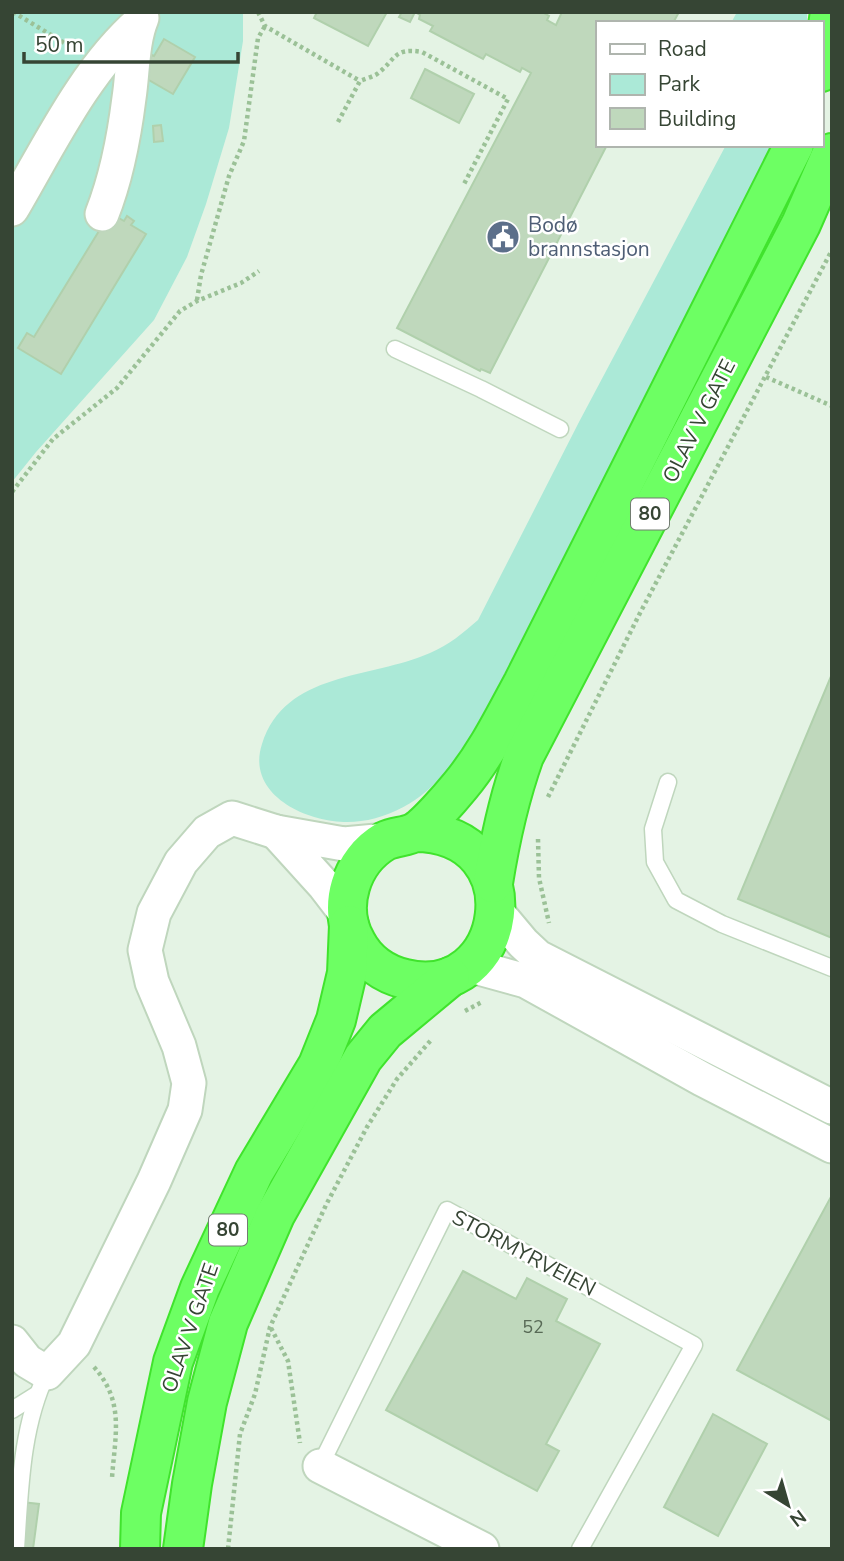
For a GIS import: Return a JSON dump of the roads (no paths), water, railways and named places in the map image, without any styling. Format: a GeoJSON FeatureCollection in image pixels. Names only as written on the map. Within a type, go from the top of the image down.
{"type":"FeatureCollection","features":[{"type":"Feature","properties":{"kind":"highway"},"geometry":{"type":"LineString","coordinates":[[823,59],[830,12]]}},
{"type":"Feature","properties":{"kind":"highway","name":"OLAV V GATE"},"geometry":{"type":"LineString","coordinates":[[139,1549],[141,1513],[173,1362],[200,1288],[254,1172],[318,1065],[335,1020],[347,973],[350,885],[356,871],[374,848],[401,836],[460,786],[485,751],[523,683],[793,147]]}},
{"type":"Feature","properties":{"kind":"highway","name":"OLAV V GATE"},"geometry":{"type":"LineString","coordinates":[[183,1549],[206,1402],[229,1323],[275,1215],[363,1058],[385,1031],[482,951],[492,933],[502,832],[524,756],[801,224],[832,153]]}},
{"type":"Feature","properties":{"kind":"highway"},"geometry":{"type":"LineString","coordinates":[[401,836],[432,832],[463,844],[486,868],[495,898]]}},
{"type":"Feature","properties":{"kind":"highway"},"geometry":{"type":"LineString","coordinates":[[348,920],[355,942],[366,957],[388,973],[414,981],[432,981],[459,971]]}},
{"type":"Feature","properties":{"kind":"street"},"geometry":{"type":"LineString","coordinates":[[12,209],[87,83],[142,17]]}},
{"type":"Feature","properties":{"kind":"street"},"geometry":{"type":"LineString","coordinates":[[102,214],[113,186],[121,150],[142,17]]}},
{"type":"Feature","properties":{"kind":"street"},"geometry":{"type":"LineString","coordinates":[[12,1342],[42,1384],[74,1344],[154,1181],[185,1110],[189,1083],[186,1071],[179,1046],[152,982],[145,950],[154,913],[181,862],[207,832],[232,817],[276,832],[344,844],[401,836]]}},
{"type":"Feature","properties":{"kind":"street"},"geometry":{"type":"LineString","coordinates":[[276,832],[324,884],[348,920]]}},
{"type":"Feature","properties":{"kind":"street"},"geometry":{"type":"LineString","coordinates":[[495,898],[523,943],[538,957],[832,1107]]}},
{"type":"Feature","properties":{"kind":"street"},"geometry":{"type":"LineString","coordinates":[[459,971],[526,981],[702,1079],[832,1146]]}},
{"type":"Feature","properties":{"kind":"street"},"geometry":{"type":"LineString","coordinates":[[320,1466],[482,1549]]}},
{"type":"Feature","properties":{"kind":"lane"},"geometry":{"type":"LineString","coordinates":[[395,349],[560,429]]}},
{"type":"Feature","properties":{"kind":"lane"},"geometry":{"type":"LineString","coordinates":[[668,782],[653,828],[655,862],[676,900],[722,924],[832,968]]}},
{"type":"Feature","properties":{"kind":"lane","name":"STORMYRVEIEN"},"geometry":{"type":"LineString","coordinates":[[320,1466],[447,1210],[694,1345],[580,1549]]}},
{"type":"Feature","properties":{"kind":"lane"},"geometry":{"type":"LineString","coordinates":[[12,1410],[42,1384]]}},
{"type":"Feature","properties":{"kind":"lane"},"geometry":{"type":"LineString","coordinates":[[16,1549],[21,1474],[42,1384]]}},
{"type":"Feature","properties":{"kind":"place","name":"Bodø brannstasjon"},"geometry":{"type":"Point","coordinates":[503,237]}}]}
